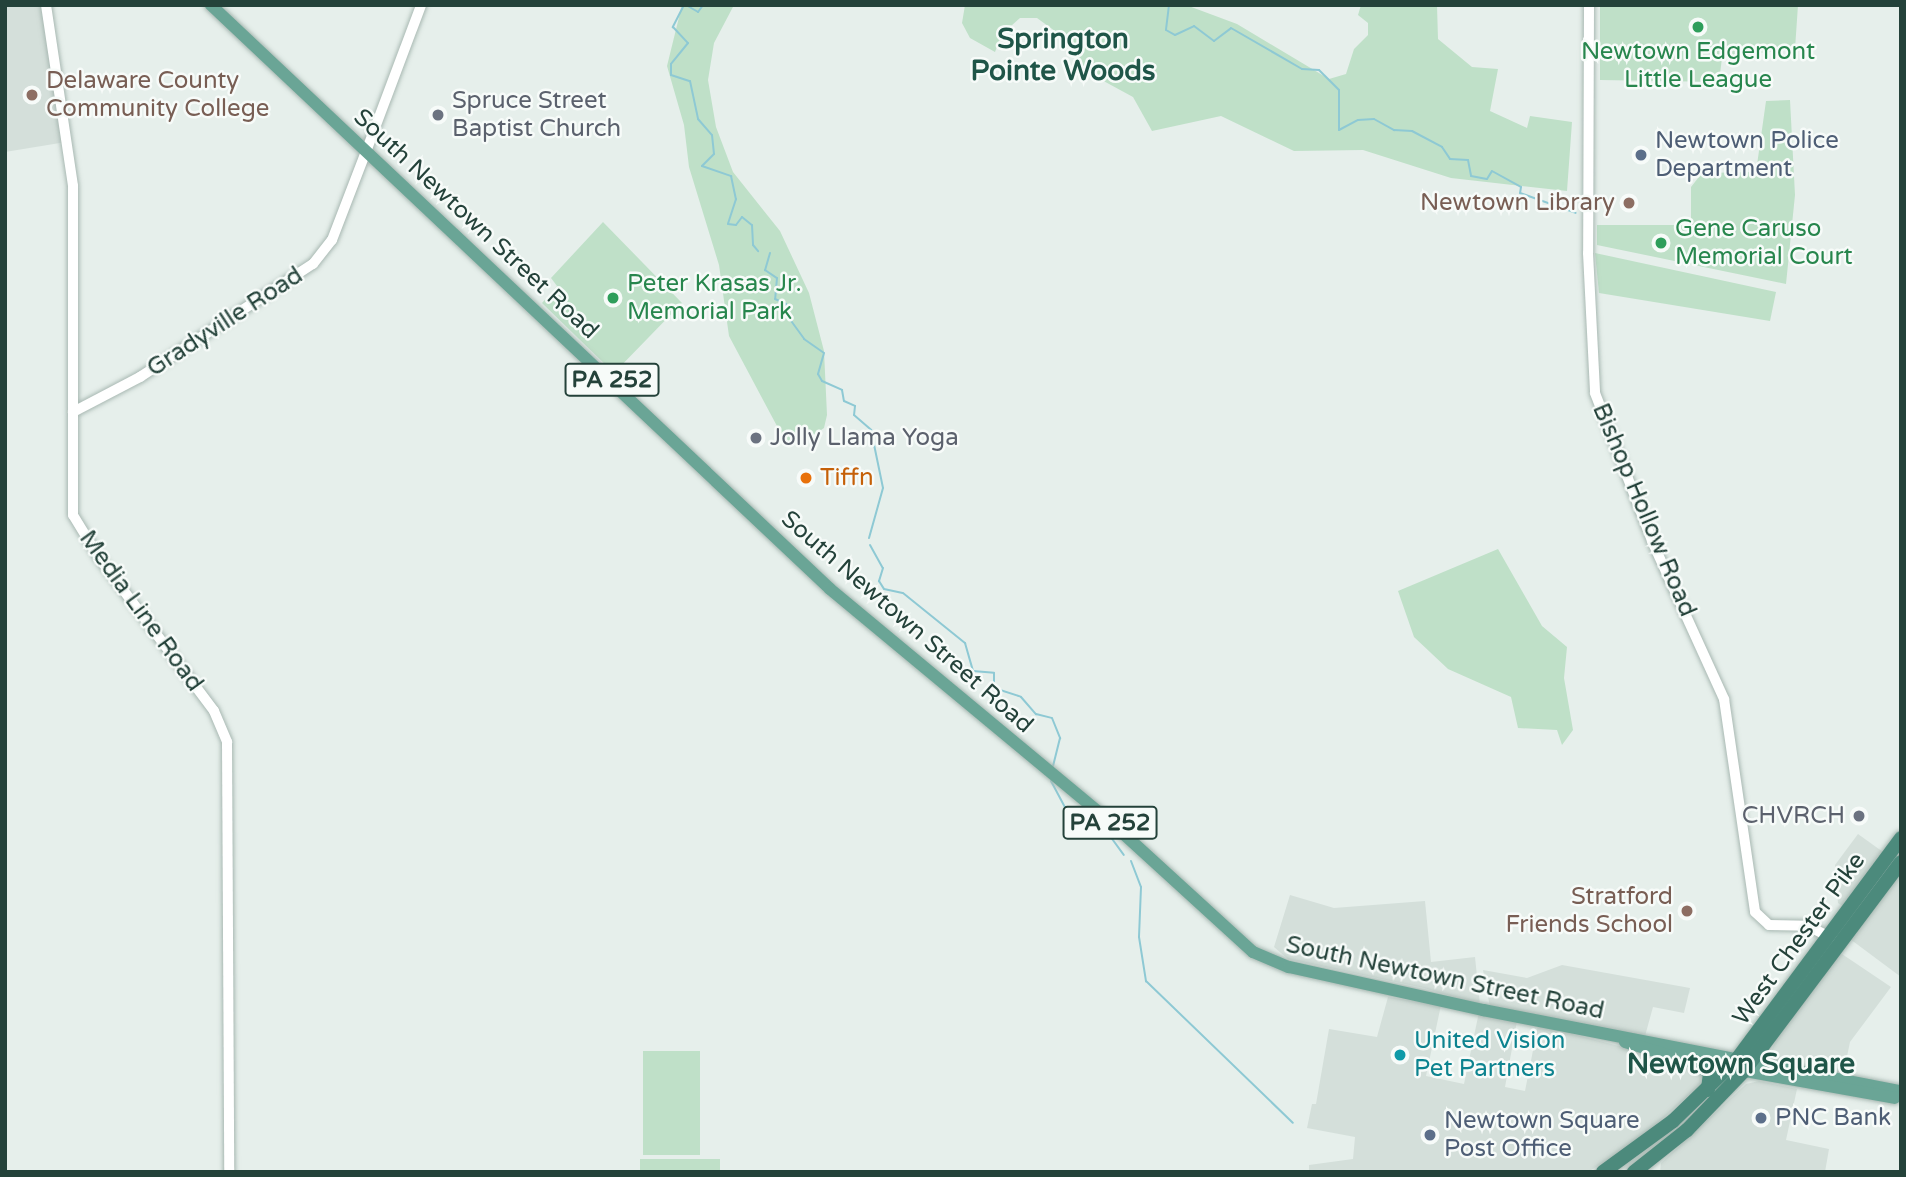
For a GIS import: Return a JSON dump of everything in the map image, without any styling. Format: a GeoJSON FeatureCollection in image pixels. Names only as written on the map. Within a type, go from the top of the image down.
{"type":"FeatureCollection","features":[{"type":"Feature","properties":{"kind":"highway","name":"West Chester Pike"},"geometry":{"type":"LineString","coordinates":[[1634,1172],[1692,1126],[1834,939],[1901,838]]}},
{"type":"Feature","properties":{"kind":"highway","name":"West Chester Pike"},"geometry":{"type":"LineString","coordinates":[[1834,939],[1901,862]]}},
{"type":"Feature","properties":{"kind":"highway"},"geometry":{"type":"LineString","coordinates":[[1696,1062],[1710,1073],[1708,1090]]}},
{"type":"Feature","properties":{"kind":"highway","name":"West Chester Pike"},"geometry":{"type":"LineString","coordinates":[[1603,1172],[1656,1135],[1740,1065]]}},
{"type":"Feature","properties":{"kind":"main road","name":"Media Line Road"},"geometry":{"type":"LineString","coordinates":[[46,5],[73,186],[73,515],[100,559],[214,711],[227,742],[229,1172]]}},
{"type":"Feature","properties":{"kind":"main road","name":"South Newtown Street Road"},"geometry":{"type":"LineString","coordinates":[[211,5],[367,149],[830,589],[1115,826],[1244,946],[1289,967],[1612,1036]]}},
{"type":"Feature","properties":{"kind":"main road","name":"Gradyville Road"},"geometry":{"type":"LineString","coordinates":[[73,412],[140,377],[313,264],[332,240],[367,149]]}},
{"type":"Feature","properties":{"kind":"main road","name":"PA 252"},"geometry":{"type":"LineString","coordinates":[[1612,1036],[1650,1052],[1696,1062],[1740,1065],[1901,1091]]}},
{"type":"Feature","properties":{"kind":"main road","name":"PA 252"},"geometry":{"type":"LineString","coordinates":[[1612,1036],[1901,1098]]}},
{"type":"Feature","properties":{"kind":"street","name":"Gradyville Road"},"geometry":{"type":"LineString","coordinates":[[367,149],[421,5]]}},
{"type":"Feature","properties":{"kind":"street","name":"Bishop Hollow Road"},"geometry":{"type":"LineString","coordinates":[[1589,5],[1588,253],[1595,393],[1652,541],[1724,699],[1755,912],[1769,925],[1808,926],[1834,939]]}},
{"type":"Feature","properties":{"kind":"shaded area","name":"Delaware County Community College"},"geometry":{"type":"Polygon","coordinates":[[[5,5],[46,5],[66,142],[5,152],[5,5]]]}},
{"type":"Feature","properties":{"kind":"shaded area"},"geometry":{"type":"Polygon","coordinates":[[[1858,834],[1883,852],[1844,907],[1838,903],[1835,865],[1858,834]]]}},
{"type":"Feature","properties":{"kind":"shaded area"},"geometry":{"type":"Polygon","coordinates":[[[1901,872],[1901,977],[1850,939],[1901,872]]]}},
{"type":"Feature","properties":{"kind":"shaded area"},"geometry":{"type":"Polygon","coordinates":[[[1290,895],[1334,908],[1425,901],[1431,962],[1475,957],[1480,1005],[1424,988],[1288,959],[1274,947],[1290,895]]]}},
{"type":"Feature","properties":{"kind":"shaded area"},"geometry":{"type":"Polygon","coordinates":[[[1839,952],[1891,987],[1850,1042],[1843,1076],[1773,1060],[1769,1056],[1779,1033],[1839,952]]]}},
{"type":"Feature","properties":{"kind":"shaded area"},"geometry":{"type":"Polygon","coordinates":[[[1562,965],[1690,988],[1684,1013],[1653,1007],[1645,1036],[1490,1007],[1483,970],[1527,978],[1562,965]]]}},
{"type":"Feature","properties":{"kind":"shaded area"},"geometry":{"type":"Polygon","coordinates":[[[1388,997],[1441,1005],[1426,1076],[1464,1084],[1479,1012],[1517,1021],[1505,1087],[1525,1091],[1538,1025],[1696,1066],[1706,1080],[1636,1142],[1588,1172],[1309,1172],[1309,1165],[1353,1159],[1355,1137],[1307,1128],[1312,1104],[1316,1104],[1329,1029],[1377,1037],[1388,997]]]}},
{"type":"Feature","properties":{"kind":"shaded area"},"geometry":{"type":"Polygon","coordinates":[[[1759,1081],[1797,1089],[1786,1140],[1829,1149],[1825,1172],[1660,1172],[1661,1163],[1746,1084],[1759,1081]]]}},
{"type":"Feature","properties":{"kind":"green space"},"geometry":{"type":"Polygon","coordinates":[[[682,5],[734,5],[714,43],[708,80],[716,127],[733,172],[780,231],[809,293],[824,351],[827,415],[824,428],[803,442],[785,441],[729,336],[719,265],[689,167],[684,125],[667,66],[682,5]]]}},
{"type":"Feature","properties":{"kind":"green space"},"geometry":{"type":"Polygon","coordinates":[[[965,5],[1186,5],[1237,24],[1329,79],[1346,74],[1354,49],[1368,35],[1368,23],[1358,15],[1361,5],[1437,5],[1438,39],[1472,67],[1498,69],[1490,111],[1527,128],[1530,116],[1572,122],[1567,191],[1451,178],[1363,150],[1294,151],[1221,116],[1152,131],[1133,97],[1087,72],[1059,34],[1037,18],[1020,18],[1002,34],[995,52],[970,38],[962,23],[965,5]]]}},
{"type":"Feature","properties":{"kind":"green space","name":"Newtown Edgemont Little League"},"geometry":{"type":"Polygon","coordinates":[[[1600,5],[1798,5],[1795,49],[1722,58],[1719,82],[1600,80],[1600,5]]]}},
{"type":"Feature","properties":{"kind":"green space"},"geometry":{"type":"Polygon","coordinates":[[[1790,100],[1795,195],[1786,284],[1597,245],[1597,225],[1691,225],[1691,187],[1702,173],[1756,172],[1766,101],[1790,100]]]}},
{"type":"Feature","properties":{"kind":"green space","name":"Peter Krasas Jr. Memorial Park"},"geometry":{"type":"Polygon","coordinates":[[[603,222],[682,303],[614,373],[542,303],[557,286],[551,278],[603,222]]]}},
{"type":"Feature","properties":{"kind":"green space"},"geometry":{"type":"Polygon","coordinates":[[[1595,253],[1776,292],[1770,321],[1599,293],[1595,253]]]}},
{"type":"Feature","properties":{"kind":"green space"},"geometry":{"type":"Polygon","coordinates":[[[1498,549],[1542,626],[1567,647],[1564,678],[1573,730],[1562,745],[1557,730],[1518,728],[1511,697],[1448,669],[1414,637],[1398,591],[1498,549]]]}},
{"type":"Feature","properties":{"kind":"green space"},"geometry":{"type":"Polygon","coordinates":[[[643,1051],[700,1051],[700,1155],[643,1155],[643,1051]]]}},
{"type":"Feature","properties":{"kind":"green space"},"geometry":{"type":"Polygon","coordinates":[[[640,1159],[720,1159],[720,1172],[640,1172],[640,1159]]]}},
{"type":"Feature","properties":{"kind":"waterway"},"geometry":{"type":"LineString","coordinates":[[684,5],[673,27],[688,43],[671,64],[671,75],[690,81],[698,119],[712,135],[714,154],[702,166],[731,176],[736,199],[728,224],[736,225],[742,217],[752,225],[753,245],[758,251]]}},
{"type":"Feature","properties":{"kind":"waterway"},"geometry":{"type":"LineString","coordinates":[[686,5],[698,12],[703,5]]}},
{"type":"Feature","properties":{"kind":"waterway"},"geometry":{"type":"LineString","coordinates":[[1169,5],[1166,30],[1175,35],[1194,26],[1214,41],[1231,28],[1302,69],[1319,70],[1339,90],[1339,130],[1358,120],[1374,119],[1394,130],[1412,131],[1442,147],[1450,159],[1468,160],[1471,176],[1487,179],[1492,171],[1521,187],[1520,193],[1576,213]]}},
{"type":"Feature","properties":{"kind":"waterway"},"geometry":{"type":"LineString","coordinates":[[770,253],[765,270],[777,278],[775,299],[786,304],[789,318],[804,339],[824,353],[818,374],[822,381],[842,390],[844,401],[855,406],[854,415],[871,430],[883,488],[869,538]]}},
{"type":"Feature","properties":{"kind":"waterway"},"geometry":{"type":"LineString","coordinates":[[870,545],[883,568],[879,581],[884,589],[903,593],[965,643],[973,671],[994,673],[994,688],[1021,697],[1036,714],[1052,718],[1060,738],[1053,767]]}},
{"type":"Feature","properties":{"kind":"waterway"},"geometry":{"type":"LineString","coordinates":[[1051,781],[1065,807],[1081,810],[1102,825],[1124,855]]}},
{"type":"Feature","properties":{"kind":"waterway"},"geometry":{"type":"LineString","coordinates":[[1131,861],[1141,887],[1139,937],[1146,981],[1293,1123]]}},
{"type":"Feature","properties":{"kind":"place","name":"Newtown Edgemont Little League"},"geometry":{"type":"Point","coordinates":[1698,27]}},
{"type":"Feature","properties":{"kind":"place","name":"Delaware County Community College"},"geometry":{"type":"Point","coordinates":[32,95]}},
{"type":"Feature","properties":{"kind":"place","name":"Spruce Street Baptist Church"},"geometry":{"type":"Point","coordinates":[438,115]}},
{"type":"Feature","properties":{"kind":"place","name":"Newtown Police Department"},"geometry":{"type":"Point","coordinates":[1641,155]}},
{"type":"Feature","properties":{"kind":"place","name":"Newtown Library"},"geometry":{"type":"Point","coordinates":[1629,203]}},
{"type":"Feature","properties":{"kind":"place","name":"Gene Caruso Memorial Court"},"geometry":{"type":"Point","coordinates":[1661,243]}},
{"type":"Feature","properties":{"kind":"place","name":"Peter Krasas Jr. Memorial Park"},"geometry":{"type":"Point","coordinates":[613,298]}},
{"type":"Feature","properties":{"kind":"place","name":"Jolly Llama Yoga"},"geometry":{"type":"Point","coordinates":[756,438]}},
{"type":"Feature","properties":{"kind":"place","name":"Tiffn"},"geometry":{"type":"Point","coordinates":[806,478]}},
{"type":"Feature","properties":{"kind":"place","name":"CHVRCH"},"geometry":{"type":"Point","coordinates":[1859,816]}},
{"type":"Feature","properties":{"kind":"place","name":"Stratford Friends School"},"geometry":{"type":"Point","coordinates":[1687,911]}},
{"type":"Feature","properties":{"kind":"place","name":"United Vision Pet Partners"},"geometry":{"type":"Point","coordinates":[1400,1055]}},
{"type":"Feature","properties":{"kind":"place","name":"PNC Bank"},"geometry":{"type":"Point","coordinates":[1761,1118]}},
{"type":"Feature","properties":{"kind":"place","name":"Newtown Square Post Office"},"geometry":{"type":"Point","coordinates":[1430,1135]}},
{"type":"Feature","properties":{"kind":"district","name":"Springton Pointe Woods"},"geometry":{"type":"Point","coordinates":[1063,55]}},
{"type":"Feature","properties":{"kind":"district","name":"Newtown Square"},"geometry":{"type":"Point","coordinates":[1741,1064]}}]}
